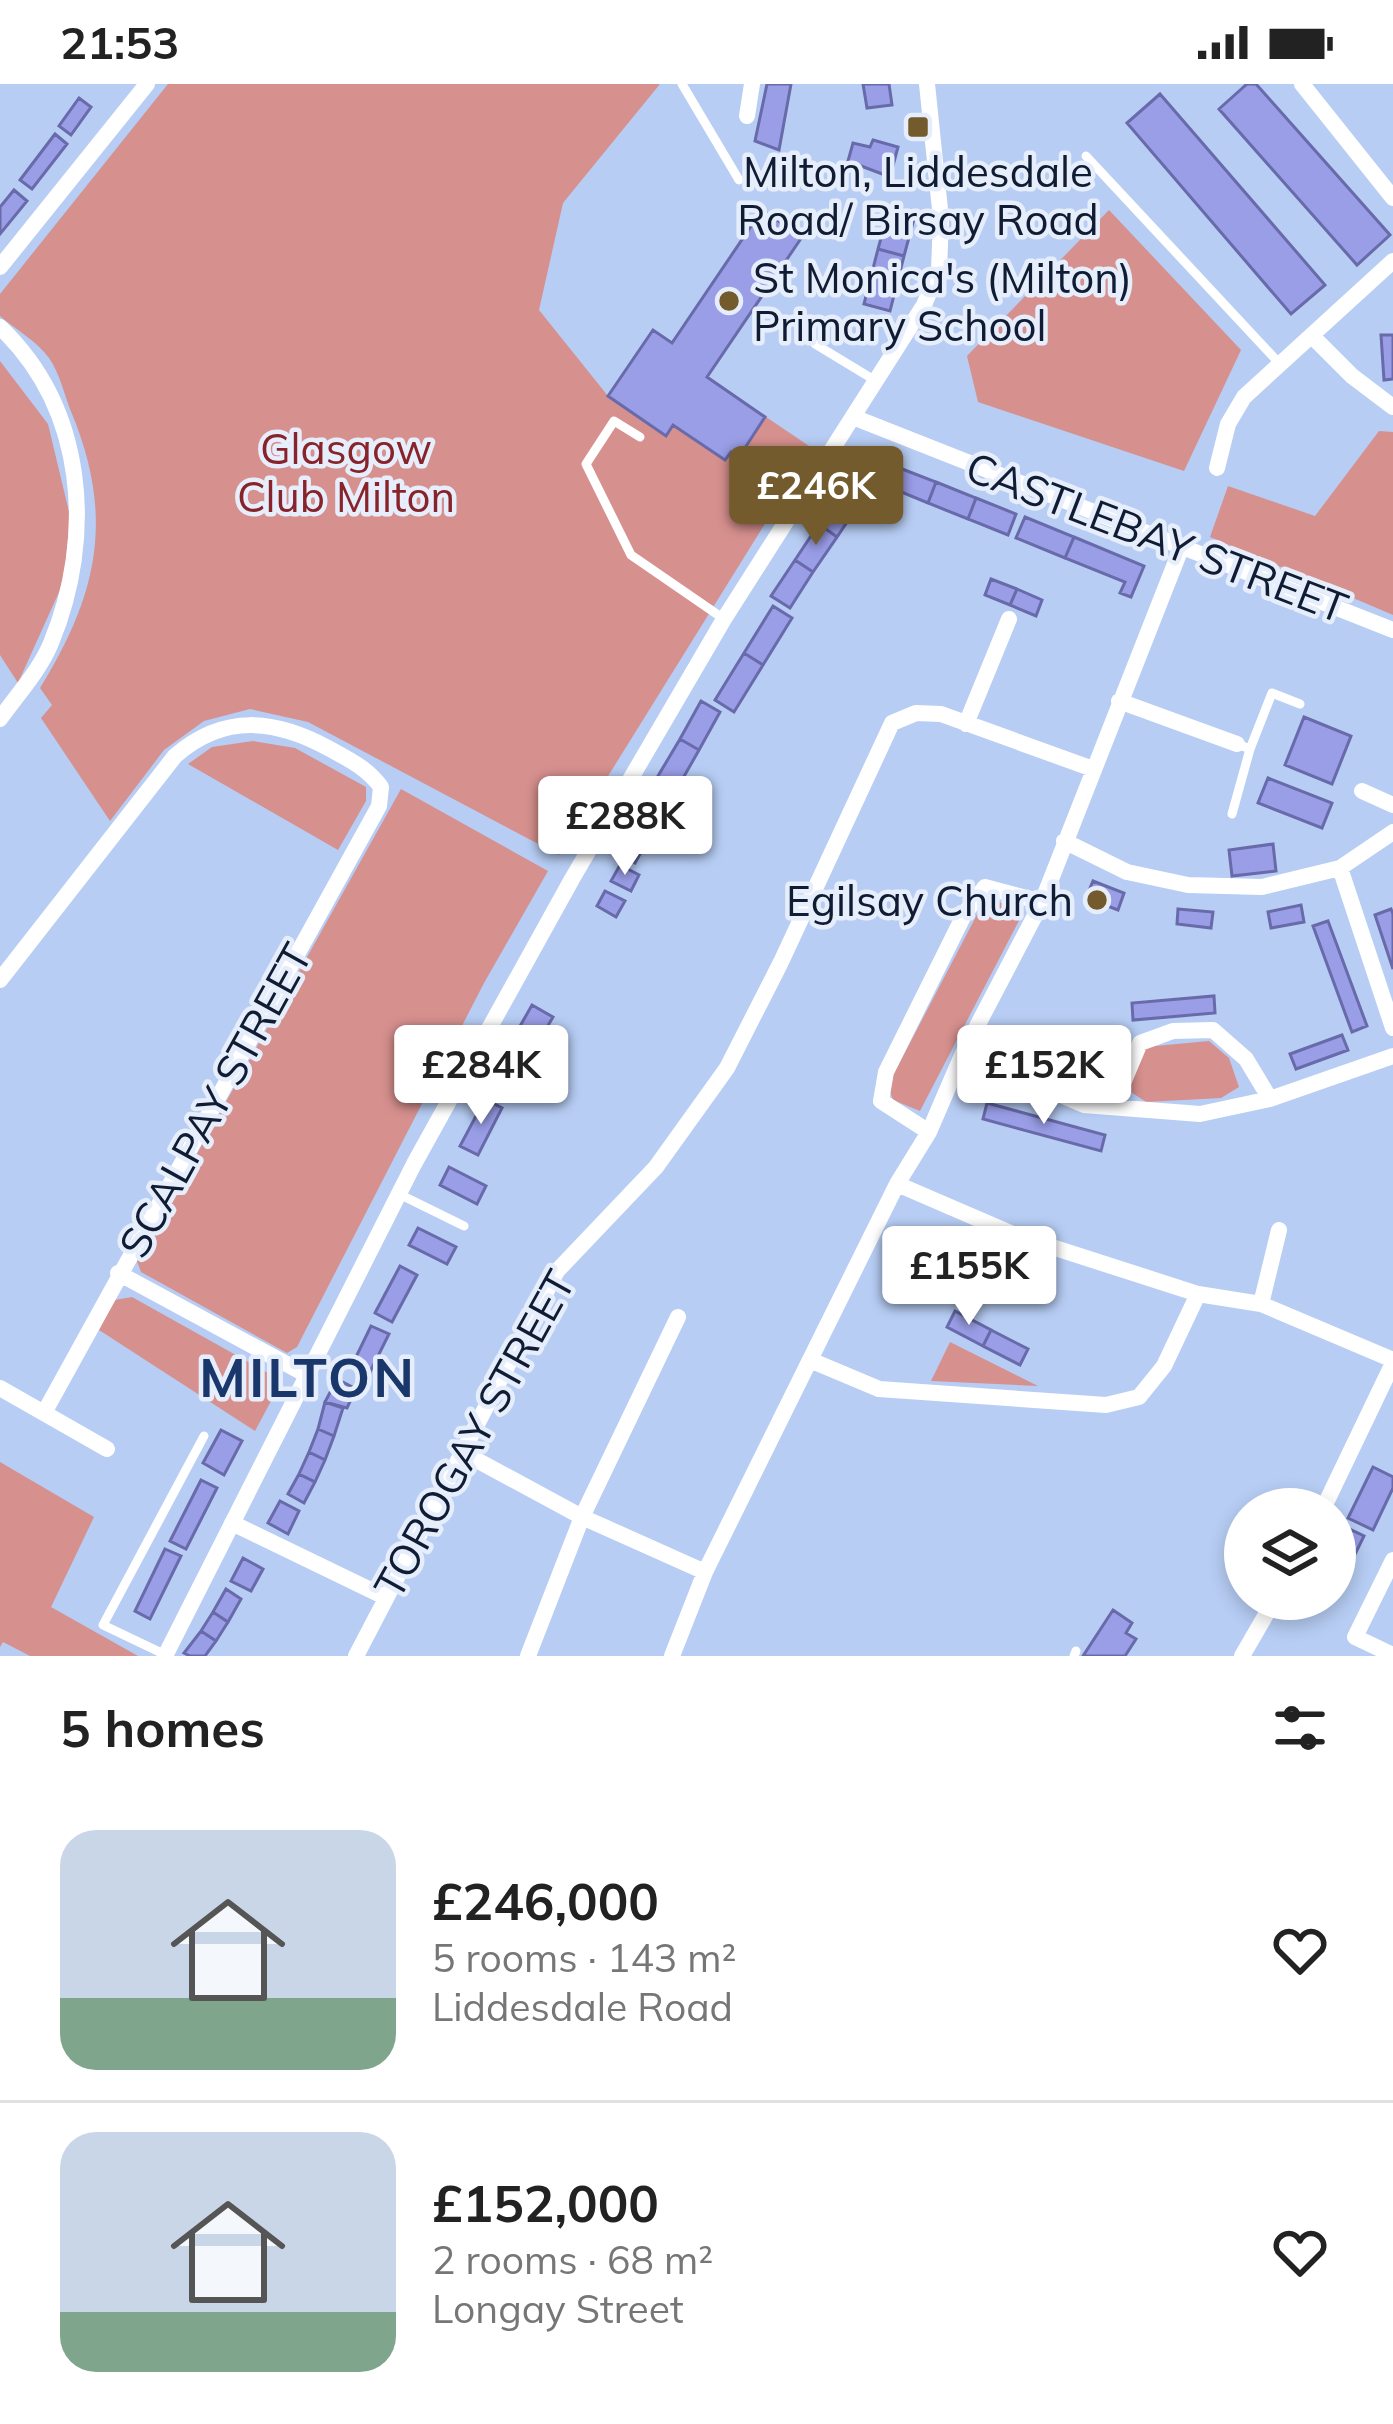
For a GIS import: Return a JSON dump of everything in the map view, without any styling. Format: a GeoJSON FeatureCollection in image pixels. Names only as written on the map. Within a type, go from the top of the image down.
{"type":"FeatureCollection","features":[{"type":"Feature","properties":{"kind":"street"},"geometry":{"type":"LineString","coordinates":[[0,267],[147,84]]}},
{"type":"Feature","properties":{"kind":"street"},"geometry":{"type":"LineString","coordinates":[[747,116],[752,84]]}},
{"type":"Feature","properties":{"kind":"street"},"geometry":{"type":"LineString","coordinates":[[165,1656],[398,1194],[572,878],[724,620],[924,305],[939,269],[941,219],[927,84]]}},
{"type":"Feature","properties":{"kind":"street"},"geometry":{"type":"LineString","coordinates":[[1302,84],[1393,198]]}},
{"type":"Feature","properties":{"kind":"street"},"geometry":{"type":"LineString","coordinates":[[1217,468],[1236,410],[1279,363],[1393,261]]}},
{"type":"Feature","properties":{"kind":"street"},"geometry":{"type":"LineString","coordinates":[[0,327],[22,348],[53,401],[72,453],[79,506],[73,577],[50,647],[0,719]]}},
{"type":"Feature","properties":{"kind":"street"},"geometry":{"type":"LineString","coordinates":[[1312,336],[1352,376],[1393,407]]}},
{"type":"Feature","properties":{"kind":"street","name":"CASTLEBAY STREET"},"geometry":{"type":"LineString","coordinates":[[853,417],[1393,630]]}},
{"type":"Feature","properties":{"kind":"street"},"geometry":{"type":"LineString","coordinates":[[672,1656],[705,1572],[1042,902],[1182,546]]}},
{"type":"Feature","properties":{"kind":"street"},"geometry":{"type":"LineString","coordinates":[[966,724],[1009,619]]}},
{"type":"Feature","properties":{"kind":"street"},"geometry":{"type":"LineString","coordinates":[[1119,701],[1243,747]]}},
{"type":"Feature","properties":{"kind":"street","name":"TOROGAY STREET"},"geometry":{"type":"LineString","coordinates":[[356,1656],[557,1270],[656,1166],[727,1068],[782,962],[892,723],[916,713],[941,714],[1093,769]]}},
{"type":"Feature","properties":{"kind":"street","name":"SCALPAY STREET"},"geometry":{"type":"LineString","coordinates":[[0,980],[175,756],[209,734],[253,722],[302,733],[369,770],[381,787],[379,806],[44,1413]]}},
{"type":"Feature","properties":{"kind":"street"},"geometry":{"type":"LineString","coordinates":[[1362,791],[1393,805]]}},
{"type":"Feature","properties":{"kind":"street"},"geometry":{"type":"LineString","coordinates":[[1064,841],[1127,872],[1206,886],[1262,887],[1340,868],[1393,832]]}},
{"type":"Feature","properties":{"kind":"street"},"geometry":{"type":"LineString","coordinates":[[1340,868],[1393,1028]]}},
{"type":"Feature","properties":{"kind":"street"},"geometry":{"type":"LineString","coordinates":[[929,1132],[881,1101],[886,1072],[965,914],[985,887],[1042,902]]}},
{"type":"Feature","properties":{"kind":"street"},"geometry":{"type":"LineString","coordinates":[[1113,1107],[1141,1043],[1173,1031],[1213,1030],[1246,1059],[1270,1099]]}},
{"type":"Feature","properties":{"kind":"street"},"geometry":{"type":"LineString","coordinates":[[963,1053],[1084,1105],[1200,1114],[1270,1099],[1393,1056]]}},
{"type":"Feature","properties":{"kind":"street"},"geometry":{"type":"LineString","coordinates":[[897,1184],[1016,1235],[1198,1294],[1261,1304],[1393,1361],[1389,1384],[1334,1488]]}},
{"type":"Feature","properties":{"kind":"street"},"geometry":{"type":"LineString","coordinates":[[1261,1304],[1279,1230]]}},
{"type":"Feature","properties":{"kind":"street"},"geometry":{"type":"LineString","coordinates":[[118,1273],[305,1374]]}},
{"type":"Feature","properties":{"kind":"street"},"geometry":{"type":"LineString","coordinates":[[810,1360],[878,1388],[1106,1405],[1139,1397],[1164,1366],[1198,1294]]}},
{"type":"Feature","properties":{"kind":"street"},"geometry":{"type":"LineString","coordinates":[[528,1656],[582,1517],[678,1317]]}},
{"type":"Feature","properties":{"kind":"street"},"geometry":{"type":"LineString","coordinates":[[0,1388],[107,1449]]}},
{"type":"Feature","properties":{"kind":"street"},"geometry":{"type":"LineString","coordinates":[[460,1451],[582,1517],[705,1572]]}},
{"type":"Feature","properties":{"kind":"street"},"geometry":{"type":"LineString","coordinates":[[232,1523],[385,1597]]}},
{"type":"Feature","properties":{"kind":"street"},"geometry":{"type":"LineString","coordinates":[[1393,1560],[1355,1637],[1393,1655]]}},
{"type":"Feature","properties":{"kind":"street"},"geometry":{"type":"LineString","coordinates":[[1242,1656],[1263,1620]]}},
{"type":"Feature","properties":{"kind":"lane"},"geometry":{"type":"LineString","coordinates":[[682,84],[740,180]]}},
{"type":"Feature","properties":{"kind":"lane"},"geometry":{"type":"LineString","coordinates":[[1086,156],[1279,363]]}},
{"type":"Feature","properties":{"kind":"lane"},"geometry":{"type":"LineString","coordinates":[[815,344],[876,381]]}},
{"type":"Feature","properties":{"kind":"lane"},"geometry":{"type":"LineString","coordinates":[[640,437],[614,421],[586,464],[632,555],[724,620]]}},
{"type":"Feature","properties":{"kind":"lane"},"geometry":{"type":"LineString","coordinates":[[1232,814],[1243,747],[1272,693],[1300,704]]}},
{"type":"Feature","properties":{"kind":"lane"},"geometry":{"type":"LineString","coordinates":[[398,1194],[464,1226]]}},
{"type":"Feature","properties":{"kind":"lane"},"geometry":{"type":"LineString","coordinates":[[165,1656],[103,1624],[204,1436]]}},
{"type":"Feature","properties":{"kind":"green space","name":"Glasgow Club Milton"},"geometry":{"type":"Polygon","coordinates":[[[168,84],[660,84],[563,203],[539,310],[608,396],[707,377],[812,448],[559,855],[308,722],[250,709],[204,721],[164,750],[110,821],[41,718],[52,705],[40,688],[76,619],[87,586],[96,519],[93,484],[56,370],[39,347],[0,316],[0,294],[168,84]]]}},
{"type":"Feature","properties":{"kind":"green space"},"geometry":{"type":"Polygon","coordinates":[[[1109,210],[1241,350],[1184,471],[978,402],[967,356],[1109,210]]]}},
{"type":"Feature","properties":{"kind":"green space"},"geometry":{"type":"Polygon","coordinates":[[[0,361],[48,424],[70,516],[64,581],[18,683],[0,655],[0,361]]]}},
{"type":"Feature","properties":{"kind":"green space"},"geometry":{"type":"Polygon","coordinates":[[[1379,431],[1393,432],[1393,615],[1210,537],[1228,486],[1315,516],[1379,431]]]}},
{"type":"Feature","properties":{"kind":"green space"},"geometry":{"type":"Polygon","coordinates":[[[253,741],[295,748],[366,787],[366,801],[338,850],[188,764],[212,747],[253,741]]]}},
{"type":"Feature","properties":{"kind":"green space"},"geometry":{"type":"Polygon","coordinates":[[[401,789],[548,871],[484,983],[297,1347],[287,1353],[141,1272],[137,1261],[401,789]]]}},
{"type":"Feature","properties":{"kind":"green space"},"geometry":{"type":"Polygon","coordinates":[[[993,899],[1023,913],[920,1111],[893,1100],[888,1085],[982,905],[993,899]]]}},
{"type":"Feature","properties":{"kind":"green space"},"geometry":{"type":"Polygon","coordinates":[[[1209,1041],[1229,1058],[1239,1087],[1221,1098],[1146,1102],[1128,1090],[1145,1047],[1209,1041]]]}},
{"type":"Feature","properties":{"kind":"green space"},"geometry":{"type":"Polygon","coordinates":[[[132,1297],[275,1377],[278,1388],[255,1431],[99,1330],[114,1300],[132,1297]]]}},
{"type":"Feature","properties":{"kind":"green space"},"geometry":{"type":"Polygon","coordinates":[[[950,1342],[1038,1386],[931,1381],[950,1342]]]}},
{"type":"Feature","properties":{"kind":"green space"},"geometry":{"type":"Polygon","coordinates":[[[0,1462],[94,1517],[51,1607],[138,1656],[30,1656],[3,1642],[0,1647],[0,1462]]]}},
{"type":"Feature","properties":{"kind":"building"},"geometry":{"type":"Polygon","coordinates":[[[767,84],[791,84],[779,150],[755,141],[767,84]]]}},
{"type":"Feature","properties":{"kind":"building"},"geometry":{"type":"Polygon","coordinates":[[[863,84],[889,84],[892,105],[867,108],[863,84]]]}},
{"type":"Feature","properties":{"kind":"building"},"geometry":{"type":"Polygon","coordinates":[[[1247,84],[1256,84],[1390,235],[1357,265],[1219,109],[1247,84]]]}},
{"type":"Feature","properties":{"kind":"building"},"geometry":{"type":"Polygon","coordinates":[[[1160,94],[1325,285],[1291,314],[1127,123],[1160,94]]]}},
{"type":"Feature","properties":{"kind":"building"},"geometry":{"type":"Polygon","coordinates":[[[79,98],[91,107],[71,135],[59,126],[79,98]]]}},
{"type":"Feature","properties":{"kind":"building"},"geometry":{"type":"Polygon","coordinates":[[[55,134],[67,144],[32,189],[20,180],[55,134]]]}},
{"type":"Feature","properties":{"kind":"building"},"geometry":{"type":"Polygon","coordinates":[[[873,140],[898,147],[890,177],[848,161],[853,143],[870,147],[873,140]]]}},
{"type":"Feature","properties":{"kind":"building"},"geometry":{"type":"Polygon","coordinates":[[[14,190],[27,201],[0,234],[0,207],[14,190]]]}},
{"type":"Feature","properties":{"kind":"building"},"geometry":{"type":"Polygon","coordinates":[[[889,209],[915,215],[904,256],[878,249],[889,209]]]}},
{"type":"Feature","properties":{"kind":"building"},"geometry":{"type":"Polygon","coordinates":[[[762,210],[802,237],[707,377],[765,417],[739,457],[731,452],[725,460],[673,425],[666,436],[608,396],[653,330],[672,343],[762,210]]]}},
{"type":"Feature","properties":{"kind":"building"},"geometry":{"type":"Polygon","coordinates":[[[878,249],[904,256],[890,311],[864,304],[878,249]]]}},
{"type":"Feature","properties":{"kind":"building"},"geometry":{"type":"Polygon","coordinates":[[[1381,335],[1393,335],[1393,379],[1384,380],[1381,335]]]}},
{"type":"Feature","properties":{"kind":"building"},"geometry":{"type":"Polygon","coordinates":[[[897,467],[936,482],[928,503],[889,487],[897,467]]]}},
{"type":"Feature","properties":{"kind":"building"},"geometry":{"type":"Polygon","coordinates":[[[863,472],[882,484],[869,503],[851,491],[863,472]]]}},
{"type":"Feature","properties":{"kind":"building"},"geometry":{"type":"Polygon","coordinates":[[[936,482],[976,498],[968,519],[928,503],[936,482]]]}},
{"type":"Feature","properties":{"kind":"building"},"geometry":{"type":"Polygon","coordinates":[[[842,489],[861,501],[837,537],[819,524],[842,489]]]}},
{"type":"Feature","properties":{"kind":"building"},"geometry":{"type":"Polygon","coordinates":[[[976,498],[1016,514],[1008,535],[968,519],[976,498]]]}},
{"type":"Feature","properties":{"kind":"building"},"geometry":{"type":"Polygon","coordinates":[[[1025,517],[1074,537],[1065,558],[1016,538],[1025,517]]]}},
{"type":"Feature","properties":{"kind":"building"},"geometry":{"type":"Polygon","coordinates":[[[819,524],[837,537],[813,572],[795,560],[819,524]]]}},
{"type":"Feature","properties":{"kind":"building"},"geometry":{"type":"Polygon","coordinates":[[[1074,537],[1144,566],[1131,597],[1120,593],[1125,582],[1065,558],[1074,537]]]}},
{"type":"Feature","properties":{"kind":"building"},"geometry":{"type":"Polygon","coordinates":[[[795,560],[813,572],[790,608],[771,596],[795,560]]]}},
{"type":"Feature","properties":{"kind":"building"},"geometry":{"type":"Polygon","coordinates":[[[991,579],[1017,589],[1010,605],[985,595],[991,579]]]}},
{"type":"Feature","properties":{"kind":"building"},"geometry":{"type":"Polygon","coordinates":[[[1017,589],[1042,600],[1036,616],[1010,605],[1017,589]]]}},
{"type":"Feature","properties":{"kind":"building"},"geometry":{"type":"Polygon","coordinates":[[[773,606],[792,618],[763,665],[744,653],[773,606]]]}},
{"type":"Feature","properties":{"kind":"building"},"geometry":{"type":"Polygon","coordinates":[[[744,653],[763,665],[734,712],[715,700],[744,653]]]}},
{"type":"Feature","properties":{"kind":"building"},"geometry":{"type":"Polygon","coordinates":[[[701,701],[720,712],[699,750],[680,739],[701,701]]]}},
{"type":"Feature","properties":{"kind":"building"},"geometry":{"type":"Polygon","coordinates":[[[1304,717],[1351,736],[1332,784],[1285,765],[1304,717]]]}},
{"type":"Feature","properties":{"kind":"building"},"geometry":{"type":"Polygon","coordinates":[[[680,739],[699,750],[678,787],[658,776],[680,739]]]}},
{"type":"Feature","properties":{"kind":"building"},"geometry":{"type":"Polygon","coordinates":[[[658,776],[678,787],[656,825],[637,814],[658,776]]]}},
{"type":"Feature","properties":{"kind":"building"},"geometry":{"type":"Polygon","coordinates":[[[1268,778],[1332,803],[1322,828],[1258,803],[1268,778]]]}},
{"type":"Feature","properties":{"kind":"building"},"geometry":{"type":"Polygon","coordinates":[[[637,814],[656,825],[635,863],[616,852],[637,814]]]}},
{"type":"Feature","properties":{"kind":"building"},"geometry":{"type":"Polygon","coordinates":[[[1273,844],[1276,871],[1232,876],[1229,850],[1273,844]]]}},
{"type":"Feature","properties":{"kind":"building"},"geometry":{"type":"Polygon","coordinates":[[[620,865],[639,875],[631,891],[611,881],[620,865]]]}},
{"type":"Feature","properties":{"kind":"building"},"geometry":{"type":"Polygon","coordinates":[[[1093,881],[1124,893],[1118,910],[1086,898],[1093,881]]]}},
{"type":"Feature","properties":{"kind":"building"},"geometry":{"type":"Polygon","coordinates":[[[605,891],[625,901],[616,917],[597,906],[605,891]]]}},
{"type":"Feature","properties":{"kind":"building"},"geometry":{"type":"Polygon","coordinates":[[[1301,905],[1304,922],[1271,928],[1268,912],[1301,905]]]}},
{"type":"Feature","properties":{"kind":"building"},"geometry":{"type":"Polygon","coordinates":[[[1178,909],[1213,912],[1211,928],[1177,924],[1178,909]]]}},
{"type":"Feature","properties":{"kind":"building"},"geometry":{"type":"Polygon","coordinates":[[[1391,909],[1393,914],[1393,969],[1375,915],[1391,909]]]}},
{"type":"Feature","properties":{"kind":"building"},"geometry":{"type":"Polygon","coordinates":[[[1328,921],[1367,1026],[1352,1032],[1313,926],[1328,921]]]}},
{"type":"Feature","properties":{"kind":"building"},"geometry":{"type":"Polygon","coordinates":[[[1214,996],[1215,1013],[1133,1020],[1132,1003],[1214,996]]]}},
{"type":"Feature","properties":{"kind":"building"},"geometry":{"type":"Polygon","coordinates":[[[532,1005],[553,1017],[540,1039],[519,1028],[532,1005]]]}},
{"type":"Feature","properties":{"kind":"building"},"geometry":{"type":"Polygon","coordinates":[[[1342,1035],[1348,1050],[1296,1069],[1290,1054],[1342,1035]]]}},
{"type":"Feature","properties":{"kind":"building"},"geometry":{"type":"Polygon","coordinates":[[[512,1042],[530,1051],[505,1099],[488,1090],[512,1042]]]}},
{"type":"Feature","properties":{"kind":"building"},"geometry":{"type":"Polygon","coordinates":[[[485,1099],[502,1108],[478,1155],[460,1146],[485,1099]]]}},
{"type":"Feature","properties":{"kind":"building"},"geometry":{"type":"Polygon","coordinates":[[[987,1103],[1105,1135],[1101,1151],[983,1119],[987,1103]]]}},
{"type":"Feature","properties":{"kind":"building"},"geometry":{"type":"Polygon","coordinates":[[[449,1167],[486,1186],[477,1204],[440,1185],[449,1167]]]}},
{"type":"Feature","properties":{"kind":"building"},"geometry":{"type":"Polygon","coordinates":[[[418,1228],[456,1247],[447,1264],[409,1245],[418,1228]]]}},
{"type":"Feature","properties":{"kind":"building"},"geometry":{"type":"Polygon","coordinates":[[[400,1266],[417,1275],[392,1322],[375,1313],[400,1266]]]}},
{"type":"Feature","properties":{"kind":"building"},"geometry":{"type":"Polygon","coordinates":[[[955,1311],[991,1330],[983,1346],[947,1327],[955,1311]]]}},
{"type":"Feature","properties":{"kind":"building"},"geometry":{"type":"Polygon","coordinates":[[[371,1326],[389,1334],[370,1372],[353,1363],[371,1326]]]}},
{"type":"Feature","properties":{"kind":"building"},"geometry":{"type":"Polygon","coordinates":[[[991,1330],[1028,1349],[1020,1365],[983,1346],[991,1330]]]}},
{"type":"Feature","properties":{"kind":"building"},"geometry":{"type":"Polygon","coordinates":[[[337,1379],[356,1389],[347,1408],[325,1402],[337,1379]]]}},
{"type":"Feature","properties":{"kind":"building"},"geometry":{"type":"Polygon","coordinates":[[[325,1402],[343,1408],[334,1436],[318,1429],[325,1402]]]}},
{"type":"Feature","properties":{"kind":"building"},"geometry":{"type":"Polygon","coordinates":[[[318,1429],[334,1436],[325,1460],[309,1452],[318,1429]]]}},
{"type":"Feature","properties":{"kind":"building"},"geometry":{"type":"Polygon","coordinates":[[[221,1430],[242,1441],[224,1475],[203,1463],[221,1430]]]}},
{"type":"Feature","properties":{"kind":"building"},"geometry":{"type":"Polygon","coordinates":[[[309,1452],[325,1460],[315,1482],[299,1474],[309,1452]]]}},
{"type":"Feature","properties":{"kind":"building"},"geometry":{"type":"Polygon","coordinates":[[[1373,1467],[1393,1477],[1393,1488],[1373,1530],[1356,1522],[1356,1502],[1373,1467]]]}},
{"type":"Feature","properties":{"kind":"building"},"geometry":{"type":"Polygon","coordinates":[[[299,1474],[315,1482],[304,1503],[288,1494],[299,1474]]]}},
{"type":"Feature","properties":{"kind":"building"},"geometry":{"type":"Polygon","coordinates":[[[201,1480],[217,1488],[186,1549],[170,1541],[201,1480]]]}},
{"type":"Feature","properties":{"kind":"building"},"geometry":{"type":"Polygon","coordinates":[[[280,1501],[299,1511],[288,1534],[268,1523],[280,1501]]]}},
{"type":"Feature","properties":{"kind":"building"},"geometry":{"type":"Polygon","coordinates":[[[165,1549],[181,1556],[150,1619],[135,1611],[165,1549]]]}},
{"type":"Feature","properties":{"kind":"building"},"geometry":{"type":"Polygon","coordinates":[[[243,1558],[263,1569],[251,1591],[231,1581],[243,1558]]]}},
{"type":"Feature","properties":{"kind":"building"},"geometry":{"type":"Polygon","coordinates":[[[226,1589],[241,1599],[228,1622],[213,1612],[226,1589]]]}},
{"type":"Feature","properties":{"kind":"building"},"geometry":{"type":"Polygon","coordinates":[[[1113,1610],[1132,1623],[1126,1633],[1136,1639],[1125,1656],[1083,1656],[1113,1610]]]}},
{"type":"Feature","properties":{"kind":"building"},"geometry":{"type":"Polygon","coordinates":[[[213,1612],[228,1622],[216,1641],[201,1631],[213,1612]]]}},
{"type":"Feature","properties":{"kind":"building"},"geometry":{"type":"Polygon","coordinates":[[[201,1631],[216,1641],[205,1656],[184,1653],[201,1631]]]}},
{"type":"Feature","properties":{"kind":"place","name":"Milton, Liddesdale Road/ Birsay Road"},"geometry":{"type":"Point","coordinates":[918,127]}},
{"type":"Feature","properties":{"kind":"place","name":"St Monica's (Milton) Primary School"},"geometry":{"type":"Point","coordinates":[729,301]}},
{"type":"Feature","properties":{"kind":"place","name":"Egilsay Church"},"geometry":{"type":"Point","coordinates":[1097,900]}},
{"type":"Feature","properties":{"kind":"district","name":"MILTON"},"geometry":{"type":"Point","coordinates":[308,1377]}}]}
